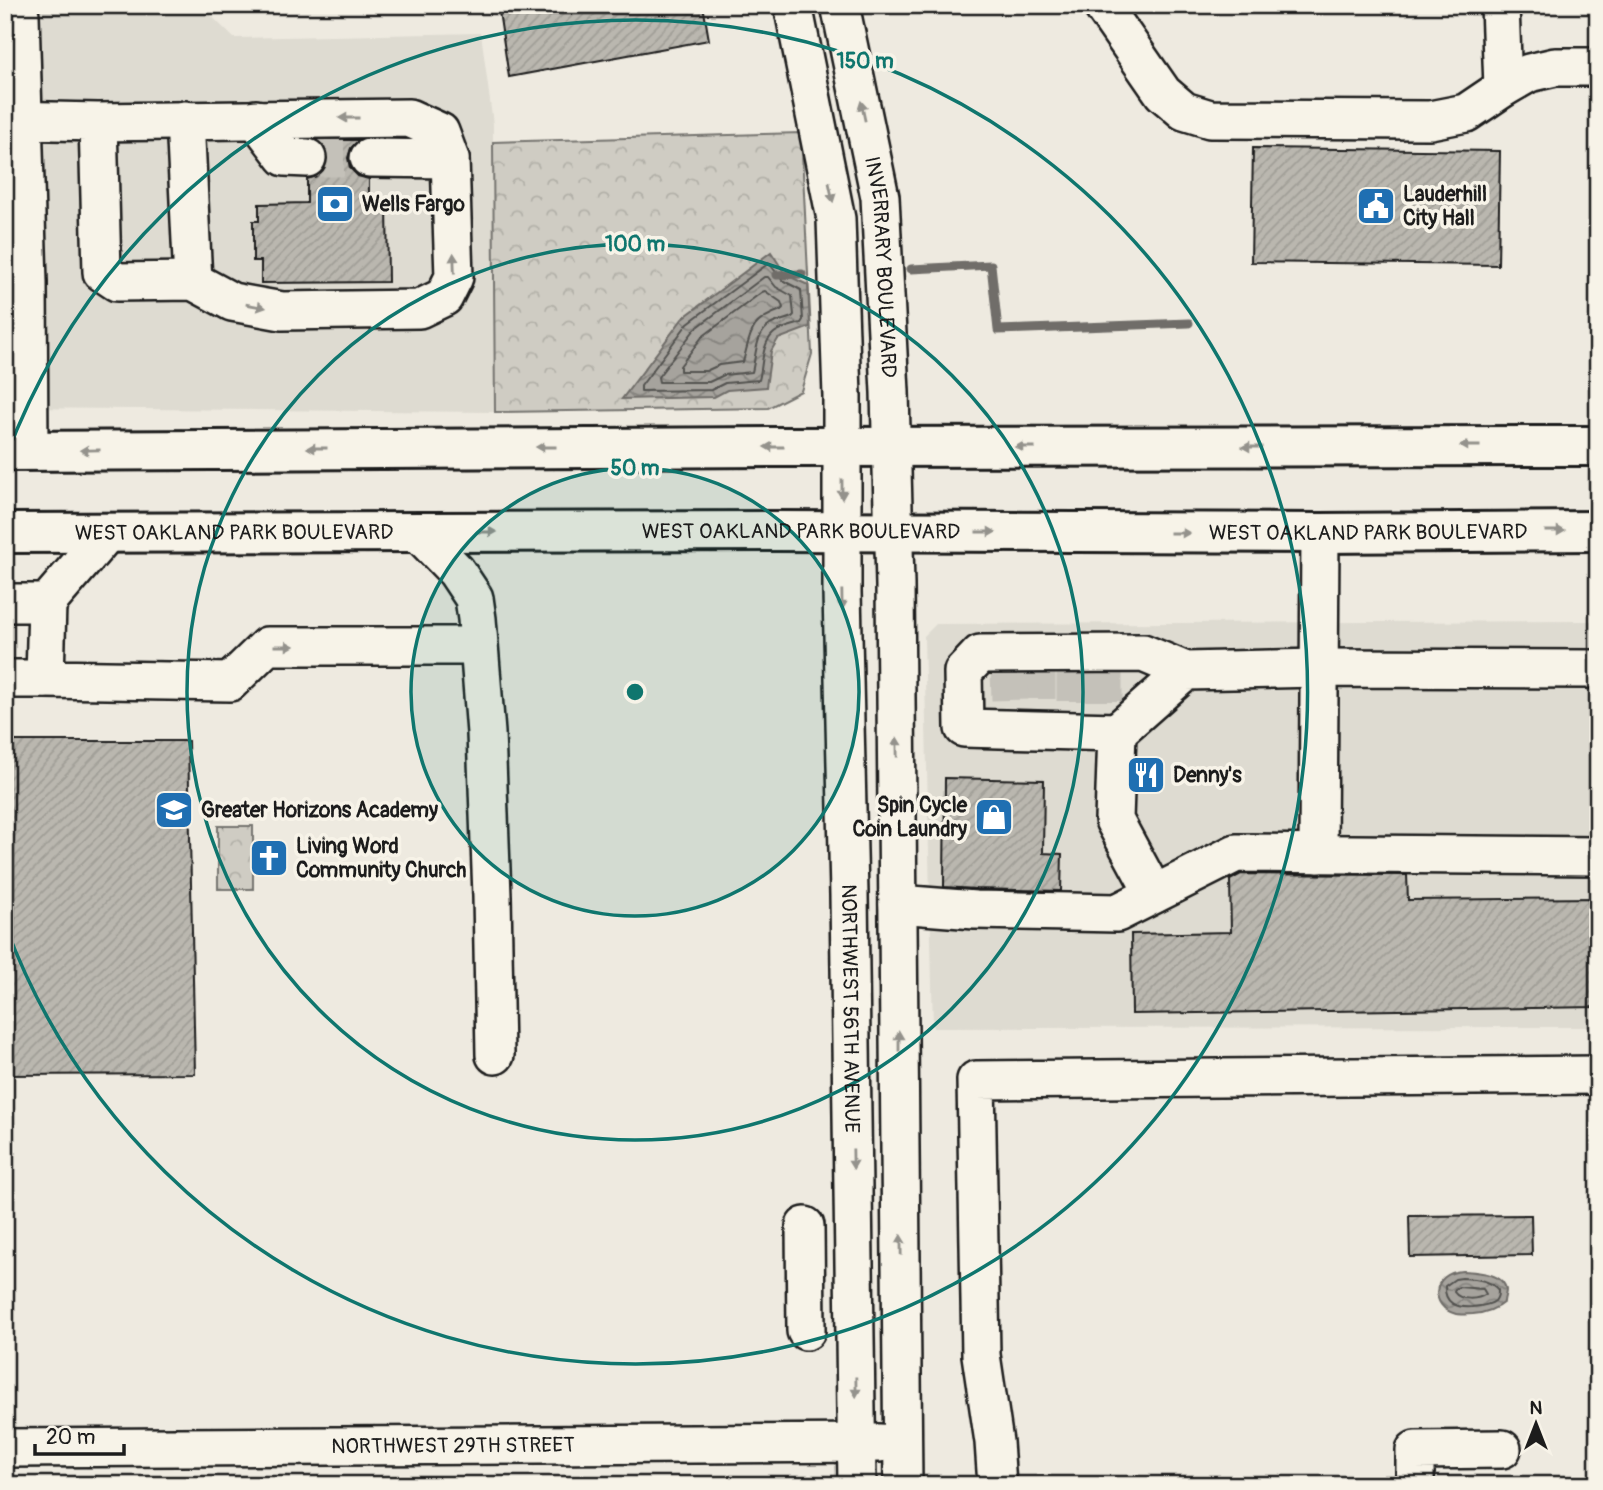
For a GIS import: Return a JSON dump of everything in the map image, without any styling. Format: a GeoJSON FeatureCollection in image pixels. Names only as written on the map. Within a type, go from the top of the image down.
{"type":"FeatureCollection","features":[{"type":"Feature","properties":{"kind":"main road"},"geometry":{"type":"LineString","coordinates":[[17,451],[1598,446]]}},
{"type":"Feature","properties":{"kind":"main road","name":"WEST OAKLAND PARK BOULEVARD"},"geometry":{"type":"LineString","coordinates":[[5,533],[1598,531]]}},
{"type":"Feature","properties":{"kind":"street","name":"INVERRARY BOULEVARD"},"geometry":{"type":"LineString","coordinates":[[793,5],[836,219],[842,396],[842,532]]}},
{"type":"Feature","properties":{"kind":"street","name":"INVERRARY BOULEVARD"},"geometry":{"type":"LineString","coordinates":[[841,5],[880,197],[894,532]]}},
{"type":"Feature","properties":{"kind":"street"},"geometry":{"type":"LineString","coordinates":[[1102,5],[1163,93],[1184,111],[1210,119],[1430,120],[1466,113],[1528,73],[1555,68],[1598,67]]}},
{"type":"Feature","properties":{"kind":"street"},"geometry":{"type":"LineString","coordinates":[[1500,5],[1503,88]]}},
{"type":"Feature","properties":{"kind":"street"},"geometry":{"type":"LineString","coordinates":[[12,26],[17,451]]}},
{"type":"Feature","properties":{"kind":"street"},"geometry":{"type":"LineString","coordinates":[[14,120],[98,122],[409,118],[440,132],[450,159],[454,277],[444,297],[419,309],[282,311],[232,302],[193,281],[117,282],[102,272],[98,122]]}},
{"type":"Feature","properties":{"kind":"street"},"geometry":{"type":"LineString","coordinates":[[256,119],[285,157],[307,158]]}},
{"type":"Feature","properties":{"kind":"street"},"geometry":{"type":"LineString","coordinates":[[185,120],[193,281]]}},
{"type":"Feature","properties":{"kind":"street"},"geometry":{"type":"LineString","coordinates":[[369,158],[450,159]]}},
{"type":"Feature","properties":{"kind":"street"},"geometry":{"type":"LineString","coordinates":[[418,532],[456,570],[474,598],[486,746],[495,1055]]}},
{"type":"Feature","properties":{"kind":"street","name":"NORTHWEST 56TH AVENUE"},"geometry":{"type":"LineString","coordinates":[[842,532],[858,1485]]}},
{"type":"Feature","properties":{"kind":"street"},"geometry":{"type":"LineString","coordinates":[[894,532],[903,1485]]}},
{"type":"Feature","properties":{"kind":"street"},"geometry":{"type":"LineString","coordinates":[[45,679],[47,603],[107,533]]}},
{"type":"Feature","properties":{"kind":"street"},"geometry":{"type":"LineString","coordinates":[[1318,854],[1320,533]]}},
{"type":"Feature","properties":{"kind":"street"},"geometry":{"type":"LineString","coordinates":[[5,603],[47,603]]}},
{"type":"Feature","properties":{"kind":"street"},"geometry":{"type":"LineString","coordinates":[[5,679],[230,682],[267,646],[478,646]]}},
{"type":"Feature","properties":{"kind":"street"},"geometry":{"type":"LineString","coordinates":[[1186,671],[1143,653],[1093,694],[1023,688],[1093,694],[1186,671],[1598,668]]}},
{"type":"Feature","properties":{"kind":"street"},"geometry":{"type":"LineString","coordinates":[[1093,694],[1114,820],[1154,894]]}},
{"type":"Feature","properties":{"kind":"street"},"geometry":{"type":"LineString","coordinates":[[898,904],[975,910],[1117,913],[1236,853],[1598,856]]}},
{"type":"Feature","properties":{"kind":"street"},"geometry":{"type":"LineString","coordinates":[[997,1485],[981,1355],[976,1080],[1598,1076]]}},
{"type":"Feature","properties":{"kind":"street"},"geometry":{"type":"LineString","coordinates":[[805,1226],[806,1331]]}},
{"type":"Feature","properties":{"kind":"street"},"geometry":{"type":"LineString","coordinates":[[805,1269],[854,1270],[901,1296]]}},
{"type":"Feature","properties":{"kind":"street","name":"NORTHWEST 29TH STREET"},"geometry":{"type":"LineString","coordinates":[[5,1448],[902,1443]]}},
{"type":"Feature","properties":{"kind":"street"},"geometry":{"type":"LineString","coordinates":[[1415,1485],[1415,1450],[1502,1449]]}},
{"type":"Feature","properties":{"kind":"shaded area"},"geometry":{"type":"Polygon","coordinates":[[[5,5],[200,5],[234,38],[481,33],[493,124],[495,412],[5,408],[5,5]]]}},
{"type":"Feature","properties":{"kind":"shaded area"},"geometry":{"type":"Polygon","coordinates":[[[1598,621],[1598,1027],[933,1028],[924,636],[936,624],[1598,621]]]}},
{"type":"Feature","properties":{"kind":"green space"},"geometry":{"type":"Polygon","coordinates":[[[801,133],[812,354],[801,391],[768,408],[495,412],[493,142],[801,133]]]}},
{"type":"Feature","properties":{"kind":"green space"},"geometry":{"type":"Polygon","coordinates":[[[218,826],[253,826],[253,889],[218,889],[218,826]]]}},
{"type":"Feature","properties":{"kind":"water"},"geometry":{"type":"Polygon","coordinates":[[[771,252],[786,275],[808,285],[810,327],[778,339],[771,351],[766,387],[727,390],[714,397],[622,399],[683,318],[771,252]]]}},
{"type":"Feature","properties":{"kind":"water"},"geometry":{"type":"Polygon","coordinates":[[[1462,1271],[1495,1276],[1504,1284],[1504,1302],[1477,1314],[1458,1314],[1447,1310],[1438,1298],[1439,1284],[1452,1273],[1462,1271]]]}},
{"type":"Feature","properties":{"kind":"building"},"geometry":{"type":"Polygon","coordinates":[[[498,5],[703,5],[709,40],[509,77],[498,5]]]}},
{"type":"Feature","properties":{"kind":"building","name":"Wells Fargo"},"geometry":{"type":"Polygon","coordinates":[[[318,140],[359,140],[351,148],[348,158],[350,168],[358,176],[369,179],[369,201],[387,201],[388,282],[261,283],[261,261],[253,261],[253,221],[259,221],[259,204],[307,203],[307,179],[324,170],[328,160],[326,149],[318,140]]]}},
{"type":"Feature","properties":{"kind":"building","name":"Lauderhill City Hall"},"geometry":{"type":"Polygon","coordinates":[[[1253,148],[1500,151],[1498,265],[1251,262],[1253,148]]]}},
{"type":"Feature","properties":{"kind":"building"},"geometry":{"type":"Polygon","coordinates":[[[5,741],[188,741],[195,1074],[5,1075],[5,741]]]}},
{"type":"Feature","properties":{"kind":"building","name":"Spin Cycle Coin Laundry"},"geometry":{"type":"Polygon","coordinates":[[[945,778],[1044,780],[1043,853],[1062,854],[1061,891],[944,887],[945,778]]]}},
{"type":"Feature","properties":{"kind":"building"},"geometry":{"type":"Polygon","coordinates":[[[1241,874],[1407,875],[1408,900],[1598,898],[1598,1007],[1132,1014],[1131,934],[1231,932],[1230,880],[1241,874]]]}},
{"type":"Feature","properties":{"kind":"building"},"geometry":{"type":"Polygon","coordinates":[[[1531,1215],[1532,1255],[1410,1257],[1409,1216],[1531,1215]]]}},
{"type":"Feature","properties":{"kind":"waterway"},"geometry":{"type":"LineString","coordinates":[[911,269],[991,265],[998,330],[1189,323]]}},
{"type":"Feature","properties":{"kind":"waterway"},"geometry":{"type":"LineString","coordinates":[[777,275],[802,274]]}},
{"type":"Feature","properties":{"kind":"tunnel"},"geometry":{"type":"LineString","coordinates":[[307,158],[369,158]]}},
{"type":"Feature","properties":{"kind":"tunnel"},"geometry":{"type":"LineString","coordinates":[[1037,668],[1037,699]]}},
{"type":"Feature","properties":{"kind":"tunnel"},"geometry":{"type":"LineString","coordinates":[[1075,669],[1075,701]]}},
{"type":"Feature","properties":{"kind":"tunnel"},"geometry":{"type":"LineString","coordinates":[[1009,670],[1010,700]]}},
{"type":"Feature","properties":{"kind":"tunnel"},"geometry":{"type":"LineString","coordinates":[[1104,670],[1104,701]]}},
{"type":"Feature","properties":{"kind":"place","name":"Wells Fargo"},"geometry":{"type":"Point","coordinates":[335,204]}},
{"type":"Feature","properties":{"kind":"place","name":"Lauderhill City Hall"},"geometry":{"type":"Point","coordinates":[1376,206]}},
{"type":"Feature","properties":{"kind":"place","name":"Denny's"},"geometry":{"type":"Point","coordinates":[1146,775]}},
{"type":"Feature","properties":{"kind":"place","name":"Greater Horizons Academy"},"geometry":{"type":"Point","coordinates":[174,810]}},
{"type":"Feature","properties":{"kind":"place","name":"Spin Cycle Coin Laundry"},"geometry":{"type":"Point","coordinates":[994,817]}},
{"type":"Feature","properties":{"kind":"place","name":"Living Word Community Church"},"geometry":{"type":"Point","coordinates":[269,858]}}]}
